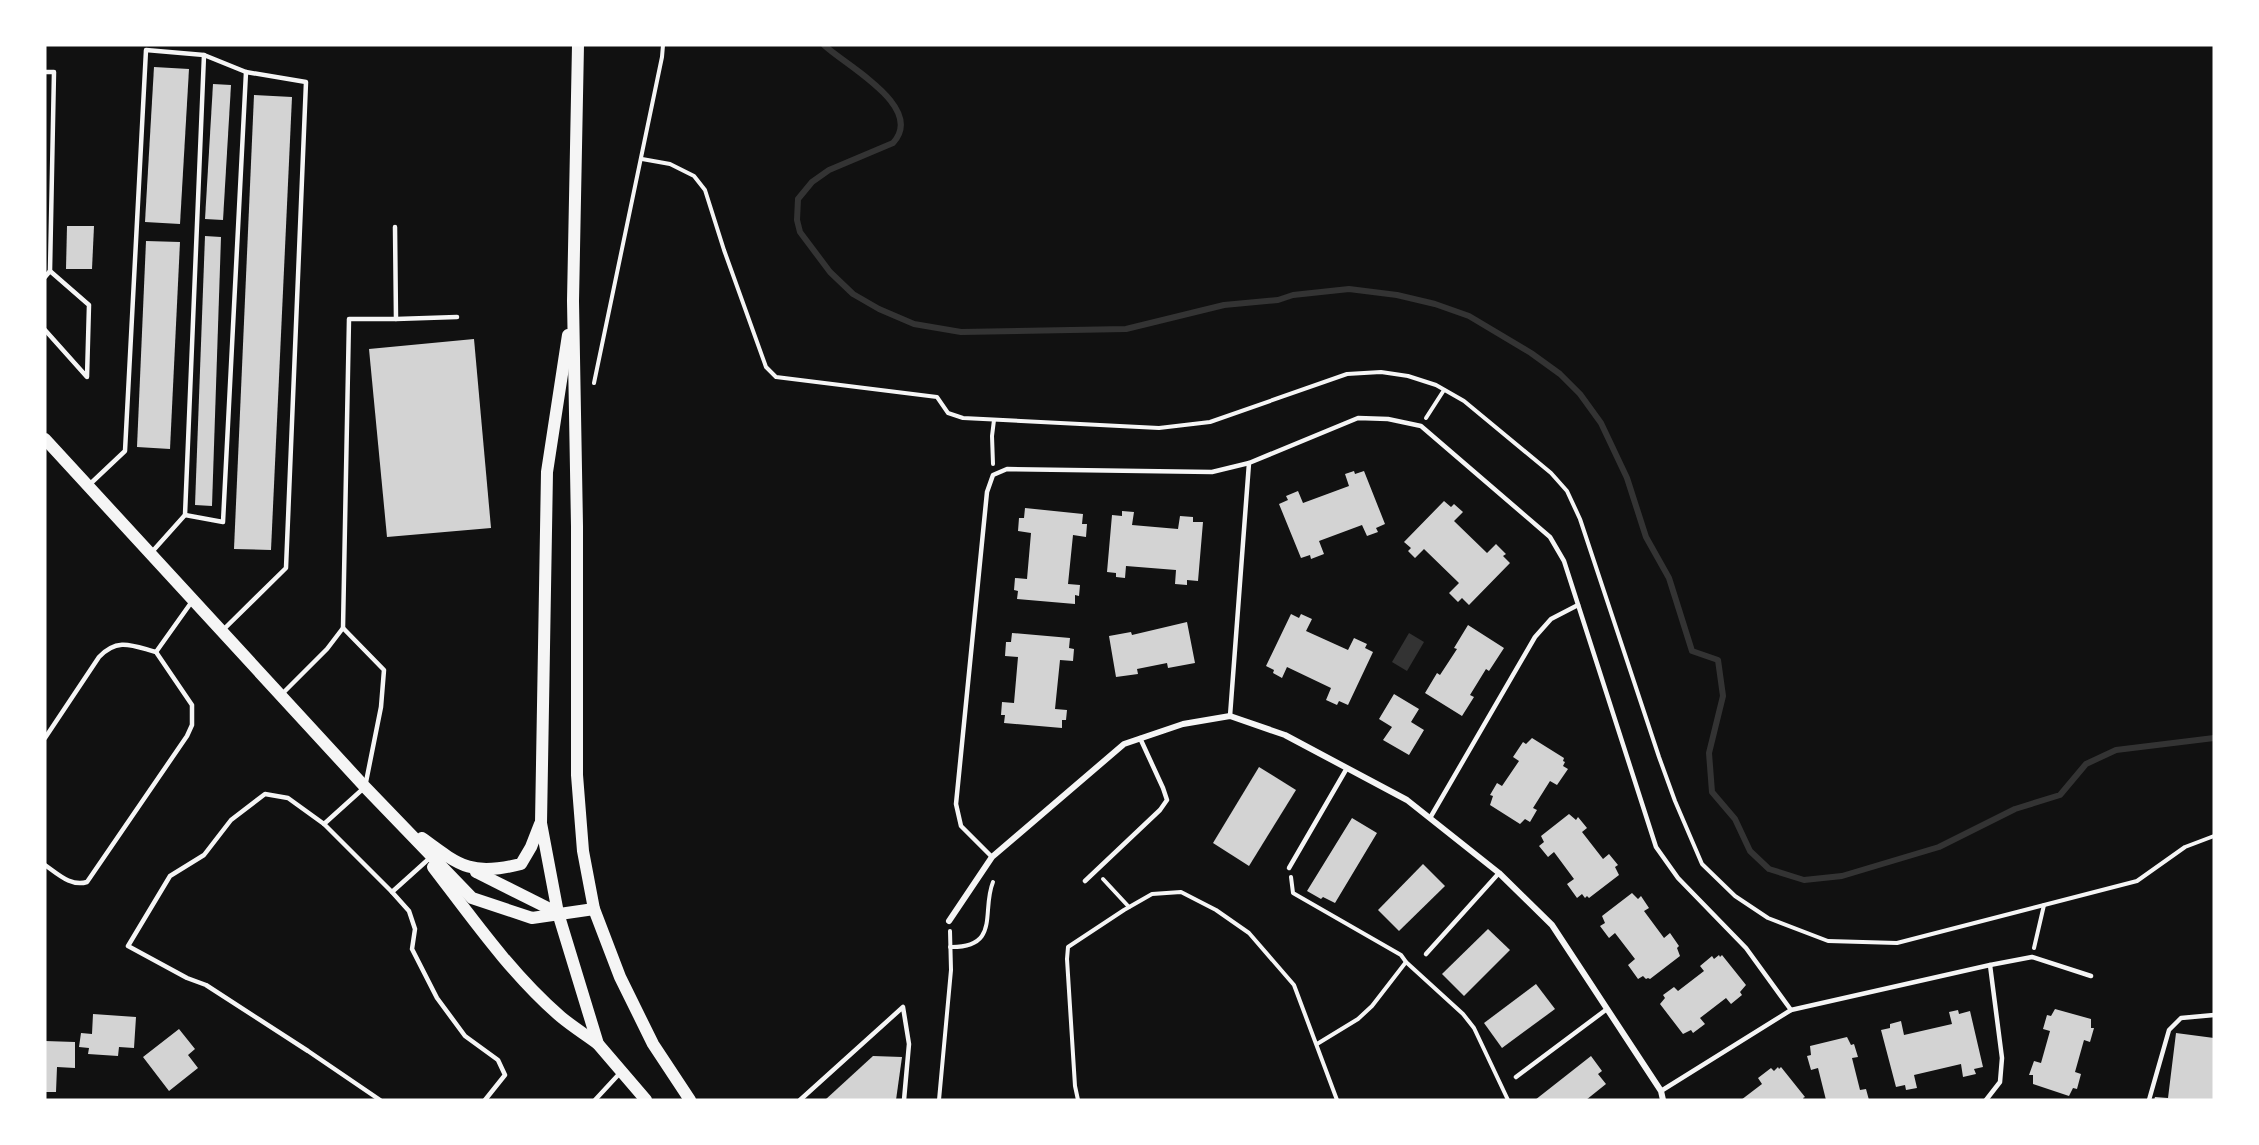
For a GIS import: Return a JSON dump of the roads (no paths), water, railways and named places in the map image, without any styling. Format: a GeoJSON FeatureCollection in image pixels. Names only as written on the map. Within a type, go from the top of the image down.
{"type":"FeatureCollection","features":[{"type":"Feature","properties":{"kind":"main road"},"geometry":{"type":"LineString","coordinates":[[578,45],[573,301],[577,526],[577,775],[583,851],[594,909],[620,977],[653,1044],[690,1100]]}},
{"type":"Feature","properties":{"kind":"main road"},"geometry":{"type":"LineString","coordinates":[[573,301],[547,472],[541,823],[558,913],[598,1044]]}},
{"type":"Feature","properties":{"kind":"main road"},"geometry":{"type":"LineString","coordinates":[[45,439],[430,858],[472,898],[532,918],[594,909]]}},
{"type":"Feature","properties":{"kind":"main road"},"geometry":{"type":"LineString","coordinates":[[391,814],[452,860],[558,913]]}},
{"type":"Feature","properties":{"kind":"main road"},"geometry":{"type":"LineString","coordinates":[[468,868],[491,870],[521,864],[541,823]]}},
{"type":"Feature","properties":{"kind":"main road"},"geometry":{"type":"LineString","coordinates":[[430,858],[487,937],[537,994],[561,1016],[598,1044],[646,1100]]}},
{"type":"Feature","properties":{"kind":"street"},"geometry":{"type":"LineString","coordinates":[[949,921],[992,856],[1124,744],[1183,724],[1230,716],[1285,735],[1407,800],[1499,873],[1552,925],[1661,1091],[1663,1100]]}},
{"type":"Feature","properties":{"kind":"lane"},"geometry":{"type":"LineString","coordinates":[[88,485],[125,451],[146,50],[204,55],[246,72],[306,82],[286,568],[222,631]]}},
{"type":"Feature","properties":{"kind":"lane"},"geometry":{"type":"LineString","coordinates":[[151,553],[185,514],[204,55]]}},
{"type":"Feature","properties":{"kind":"lane"},"geometry":{"type":"LineString","coordinates":[[45,72],[54,72],[50,271],[45,277]]}},
{"type":"Feature","properties":{"kind":"lane"},"geometry":{"type":"LineString","coordinates":[[185,514],[223,522],[246,72]]}},
{"type":"Feature","properties":{"kind":"lane"},"geometry":{"type":"LineString","coordinates":[[395,227],[396,319]]}},
{"type":"Feature","properties":{"kind":"lane"},"geometry":{"type":"LineString","coordinates":[[45,330],[87,377],[89,305],[50,271]]}},
{"type":"Feature","properties":{"kind":"lane"},"geometry":{"type":"LineString","coordinates":[[281,695],[327,649],[343,628],[349,319],[457,317]]}},
{"type":"Feature","properties":{"kind":"lane"},"geometry":{"type":"LineString","coordinates":[[992,856],[961,826],[956,804],[987,492],[993,475],[1007,469],[1212,472],[1250,463],[1358,418],[1388,419],[1421,426],[1550,537],[1564,561],[1656,847],[1677,878],[1746,948],[1791,1010]]}},
{"type":"Feature","properties":{"kind":"lane"},"geometry":{"type":"LineString","coordinates":[[1230,716],[1250,463]]}},
{"type":"Feature","properties":{"kind":"lane"},"geometry":{"type":"LineString","coordinates":[[156,652],[193,599]]}},
{"type":"Feature","properties":{"kind":"lane"},"geometry":{"type":"LineString","coordinates":[[1430,818],[1535,637],[1551,619],[1578,605]]}},
{"type":"Feature","properties":{"kind":"lane"},"geometry":{"type":"LineString","coordinates":[[324,824],[365,787],[381,707],[384,670],[343,628]]}},
{"type":"Feature","properties":{"kind":"lane"},"geometry":{"type":"LineString","coordinates":[[45,738],[106,650],[117,645],[130,645],[156,652],[192,705],[192,725],[188,736],[87,882],[79,885],[72,883],[45,865]]}},
{"type":"Feature","properties":{"kind":"lane"},"geometry":{"type":"LineString","coordinates":[[1085,881],[1167,801],[1164,788],[1140,738]]}},
{"type":"Feature","properties":{"kind":"lane"},"geometry":{"type":"LineString","coordinates":[[1289,867],[1347,768]]}},
{"type":"Feature","properties":{"kind":"lane"},"geometry":{"type":"LineString","coordinates":[[380,1100],[206,985],[187,978],[128,946],[170,876],[204,855],[231,820],[265,794],[288,798],[324,824],[409,911],[415,929],[412,949],[437,998],[465,1036],[498,1060],[505,1075],[485,1100]]}},
{"type":"Feature","properties":{"kind":"lane"},"geometry":{"type":"LineString","coordinates":[[392,892],[430,858]]}},
{"type":"Feature","properties":{"kind":"lane"},"geometry":{"type":"LineString","coordinates":[[1426,954],[1499,873]]}},
{"type":"Feature","properties":{"kind":"lane"},"geometry":{"type":"LineString","coordinates":[[1661,1091],[1791,1010],[1990,964],[2032,957],[2091,976]]}},
{"type":"Feature","properties":{"kind":"lane"},"geometry":{"type":"LineString","coordinates":[[1986,1100],[2000,1082],[2002,1058],[1990,964]]}},
{"type":"Feature","properties":{"kind":"lane"},"geometry":{"type":"LineString","coordinates":[[800,1100],[903,1006],[909,1044],[904,1100]]}},
{"type":"Feature","properties":{"kind":"lane"},"geometry":{"type":"LineString","coordinates":[[1516,1077],[1607,1009]]}},
{"type":"Feature","properties":{"kind":"lane"},"geometry":{"type":"LineString","coordinates":[[2149,1100],[2169,1030],[2181,1018],[2214,1015]]}},
{"type":"Feature","properties":{"kind":"lane"},"geometry":{"type":"LineString","coordinates":[[595,1100],[622,1072]]}},
{"type":"Feature","properties":{"kind":"waterway"},"geometry":{"type":"LineString","coordinates":[[824,45],[879,88],[899,115],[900,129],[893,143],[829,170],[812,182],[798,199],[797,220],[800,232],[830,272],[853,294],[879,309],[914,324],[961,332],[1126,329],[1224,305],[1278,300],[1293,295],[1349,289],[1397,295],[1435,304],[1469,316],[1531,353],[1560,374],[1580,394],[1601,423],[1627,478],[1646,537],[1669,578],[1692,651],[1718,660],[1723,696],[1709,753],[1712,792],[1735,819],[1750,851],[1769,869],[1804,880],[1842,876],[1939,847],[2015,809],[2060,795],[2086,764],[2116,750],[2214,738]]}}]}
